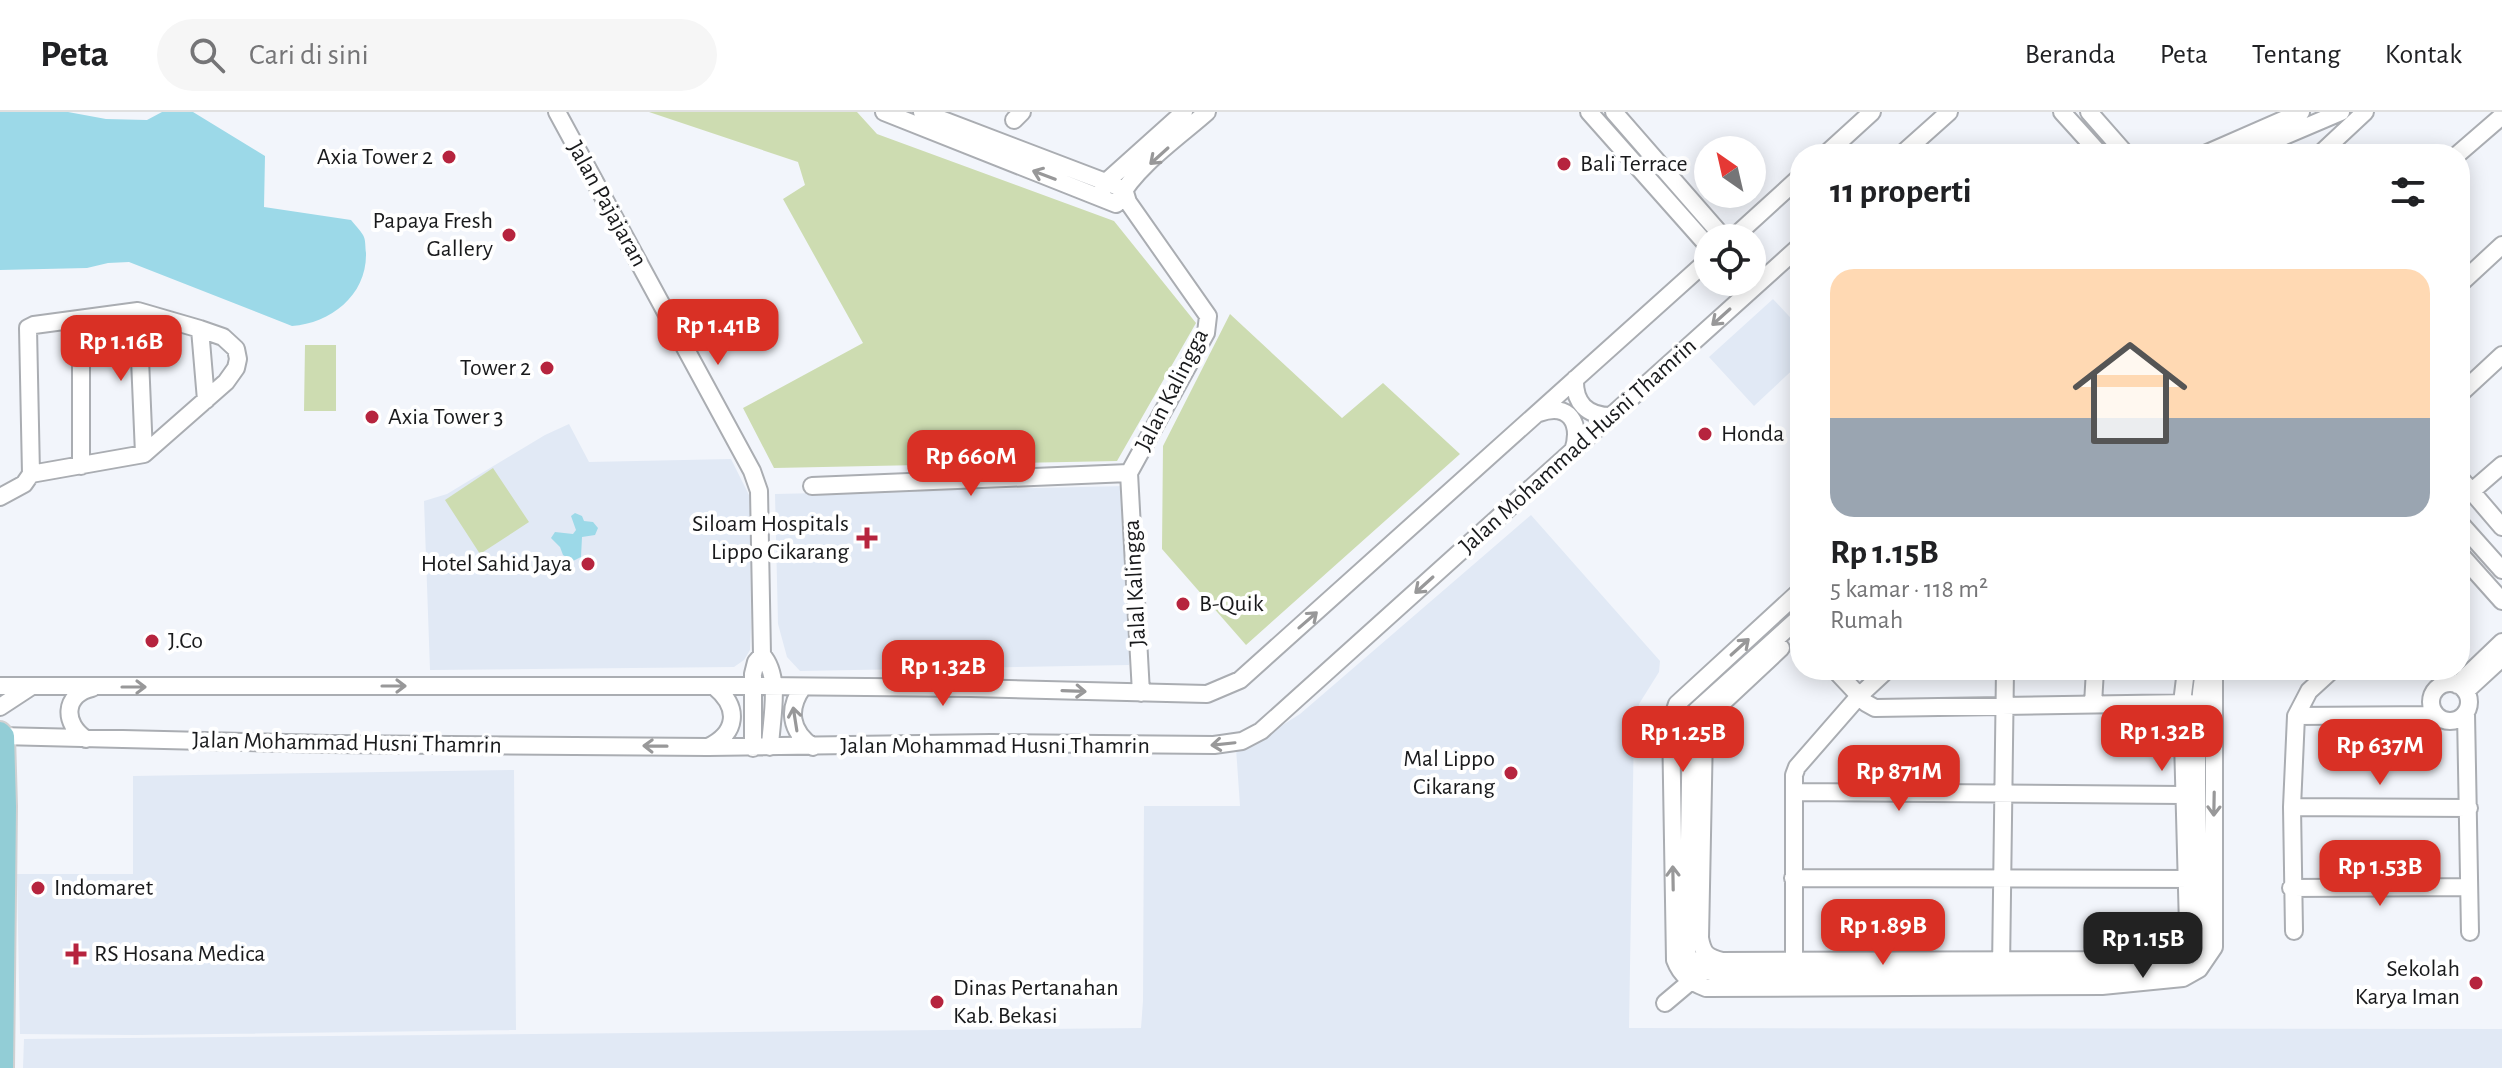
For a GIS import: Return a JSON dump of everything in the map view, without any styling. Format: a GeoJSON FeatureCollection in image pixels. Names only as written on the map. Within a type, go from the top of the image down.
{"type":"FeatureCollection","features":[{"type":"Feature","properties":{"kind":"main road"},"geometry":{"type":"LineString","coordinates":[[1,735],[3,1068]]}},
{"type":"Feature","properties":{"kind":"street","name":"Jalan Pajajaran"},"geometry":{"type":"LineString","coordinates":[[557,112],[752,471],[759,491],[762,655],[768,662],[773,687],[761,747]]}},
{"type":"Feature","properties":{"kind":"street"},"geometry":{"type":"LineString","coordinates":[[884,112],[1103,189]]}},
{"type":"Feature","properties":{"kind":"street"},"geometry":{"type":"LineString","coordinates":[[922,112],[1125,200],[1207,112]]}},
{"type":"Feature","properties":{"kind":"street"},"geometry":{"type":"LineString","coordinates":[[1103,189],[1184,112]]}},
{"type":"Feature","properties":{"kind":"street"},"geometry":{"type":"LineString","coordinates":[[1589,112],[1694,230]]}},
{"type":"Feature","properties":{"kind":"street"},"geometry":{"type":"LineString","coordinates":[[1614,112],[1712,224]]}},
{"type":"Feature","properties":{"kind":"street"},"geometry":{"type":"LineString","coordinates":[[1837,144],[1872,112]]}},
{"type":"Feature","properties":{"kind":"street"},"geometry":{"type":"LineString","coordinates":[[1913,144],[1949,112]]}},
{"type":"Feature","properties":{"kind":"street"},"geometry":{"type":"LineString","coordinates":[[2062,112],[2091,144]]}},
{"type":"Feature","properties":{"kind":"street"},"geometry":{"type":"LineString","coordinates":[[2089,112],[2117,144]]}},
{"type":"Feature","properties":{"kind":"street"},"geometry":{"type":"LineString","coordinates":[[2228,144],[2301,112]]}},
{"type":"Feature","properties":{"kind":"street"},"geometry":{"type":"LineString","coordinates":[[2266,144],[2341,112]]}},
{"type":"Feature","properties":{"kind":"street"},"geometry":{"type":"LineString","coordinates":[[2331,144],[2365,112]]}},
{"type":"Feature","properties":{"kind":"street"},"geometry":{"type":"LineString","coordinates":[[2470,144],[2502,116]]}},
{"type":"Feature","properties":{"kind":"street"},"geometry":{"type":"LineString","coordinates":[[2098,144],[2105,131]]}},
{"type":"Feature","properties":{"kind":"street"},"geometry":{"type":"LineString","coordinates":[[1748,224],[1790,186]]}},
{"type":"Feature","properties":{"kind":"street","name":"Jalan Kalingga"},"geometry":{"type":"LineString","coordinates":[[812,486],[1129,473],[1208,324],[1208,316],[1125,200]]}},
{"type":"Feature","properties":{"kind":"street"},"geometry":{"type":"LineString","coordinates":[[2470,275],[2502,245]]}},
{"type":"Feature","properties":{"kind":"street","name":"Jalan Mohammad Husni Thamrin"},"geometry":{"type":"LineString","coordinates":[[1,735],[329,744],[708,747],[991,743],[1214,745],[1242,741],[1261,731],[1790,255]]}},
{"type":"Feature","properties":{"kind":"street"},"geometry":{"type":"LineString","coordinates":[[0,686],[752,686],[1207,694],[1240,680],[1694,273]]}},
{"type":"Feature","properties":{"kind":"street"},"geometry":{"type":"LineString","coordinates":[[138,311],[144,454]]}},
{"type":"Feature","properties":{"kind":"street"},"geometry":{"type":"LineString","coordinates":[[0,497],[24,484],[31,474],[27,333],[34,325],[138,311],[200,329],[230,341],[236,349],[236,368],[226,382],[144,454],[31,474]]}},
{"type":"Feature","properties":{"kind":"street"},"geometry":{"type":"LineString","coordinates":[[81,319],[81,466]]}},
{"type":"Feature","properties":{"kind":"street"},"geometry":{"type":"LineString","coordinates":[[200,329],[206,400]]}},
{"type":"Feature","properties":{"kind":"street"},"geometry":{"type":"LineString","coordinates":[[2470,385],[2502,355]]}},
{"type":"Feature","properties":{"kind":"street"},"geometry":{"type":"LineString","coordinates":[[1575,379],[1574,391],[1587,411],[1599,416],[1611,416]]}},
{"type":"Feature","properties":{"kind":"street"},"geometry":{"type":"LineString","coordinates":[[1537,413],[1551,409],[1565,412],[1575,422],[1578,436],[1573,451]]}},
{"type":"Feature","properties":{"kind":"street"},"geometry":{"type":"LineString","coordinates":[[2502,465],[2472,491],[2502,527]]}},
{"type":"Feature","properties":{"kind":"street","name":"Jalal Kalingga"},"geometry":{"type":"LineString","coordinates":[[1129,473],[1141,693]]}},
{"type":"Feature","properties":{"kind":"street"},"geometry":{"type":"LineString","coordinates":[[2470,541],[2502,570]]}},
{"type":"Feature","properties":{"kind":"street"},"geometry":{"type":"LineString","coordinates":[[2470,565],[2502,601]]}},
{"type":"Feature","properties":{"kind":"street"},"geometry":{"type":"LineString","coordinates":[[1790,601],[1677,704],[1671,722],[1675,960],[1679,971],[1700,970],[1720,974],[1794,968],[2001,967],[2168,957],[2184,938],[2188,926],[2192,879],[2206,838]]}},
{"type":"Feature","properties":{"kind":"street"},"geometry":{"type":"LineString","coordinates":[[1779,611],[1790,620]]}},
{"type":"Feature","properties":{"kind":"street"},"geometry":{"type":"LineString","coordinates":[[1790,634],[1696,711],[1691,725],[1687,955],[1700,970],[1706,988],[1909,980],[2183,978],[2199,969],[2214,947],[2206,838],[2205,680]]}},
{"type":"Feature","properties":{"kind":"street"},"geometry":{"type":"LineString","coordinates":[[2470,679],[2502,642]]}},
{"type":"Feature","properties":{"kind":"street","name":"Jalan Pajajaran"},"geometry":{"type":"LineString","coordinates":[[761,747],[752,686],[756,662],[762,655]]}},
{"type":"Feature","properties":{"kind":"street"},"geometry":{"type":"LineString","coordinates":[[2462,688],[2502,658]]}},
{"type":"Feature","properties":{"kind":"street"},"geometry":{"type":"LineString","coordinates":[[1844,680],[1875,708],[2207,704]]}},
{"type":"Feature","properties":{"kind":"street"},"geometry":{"type":"LineString","coordinates":[[1794,968],[1794,792],[1797,767],[1876,680]]}},
{"type":"Feature","properties":{"kind":"street"},"geometry":{"type":"LineString","coordinates":[[2001,967],[2005,680]]}},
{"type":"Feature","properties":{"kind":"street"},"geometry":{"type":"LineString","coordinates":[[2093,704],[2094,680]]}},
{"type":"Feature","properties":{"kind":"street"},"geometry":{"type":"LineString","coordinates":[[1794,968],[1909,980],[2001,967],[2103,979],[2177,966],[2195,949],[2204,931],[2192,879],[2182,795],[2185,680]]}},
{"type":"Feature","properties":{"kind":"street"},"geometry":{"type":"LineString","coordinates":[[2207,704],[2213,680]]}},
{"type":"Feature","properties":{"kind":"street"},"geometry":{"type":"LineString","coordinates":[[2294,931],[2291,888],[2296,716],[2309,691],[2321,680]]}},
{"type":"Feature","properties":{"kind":"street"},"geometry":{"type":"LineString","coordinates":[[2462,688],[2469,680]]}},
{"type":"Feature","properties":{"kind":"street"},"geometry":{"type":"LineString","coordinates":[[2436,715],[2431,699],[2435,691],[2449,683],[2462,688],[2469,702],[2466,713],[2470,932]]}},
{"type":"Feature","properties":{"kind":"street"},"geometry":{"type":"LineString","coordinates":[[0,707],[32,686]]}},
{"type":"Feature","properties":{"kind":"street"},"geometry":{"type":"LineString","coordinates":[[86,739],[71,725],[69,714],[77,695],[96,687]]}},
{"type":"Feature","properties":{"kind":"street"},"geometry":{"type":"LineString","coordinates":[[708,747],[720,742],[732,720],[731,707],[725,695],[715,687]]}},
{"type":"Feature","properties":{"kind":"street"},"geometry":{"type":"LineString","coordinates":[[803,687],[792,708],[792,720],[803,740],[813,747]]}},
{"type":"Feature","properties":{"kind":"street"},"geometry":{"type":"LineString","coordinates":[[2296,716],[2436,715],[2451,721],[2466,713]]}},
{"type":"Feature","properties":{"kind":"street"},"geometry":{"type":"LineString","coordinates":[[1794,792],[2182,795]]}},
{"type":"Feature","properties":{"kind":"street"},"geometry":{"type":"LineString","coordinates":[[2292,807],[2469,808]]}},
{"type":"Feature","properties":{"kind":"street"},"geometry":{"type":"LineString","coordinates":[[1793,878],[2192,879]]}},
{"type":"Feature","properties":{"kind":"street"},"geometry":{"type":"LineString","coordinates":[[2291,888],[2469,887]]}},
{"type":"Feature","properties":{"kind":"street"},"geometry":{"type":"LineString","coordinates":[[1665,1003],[1700,970]]}},
{"type":"Feature","properties":{"kind":"shaded area"},"geometry":{"type":"Polygon","coordinates":[[[1773,299],[1790,317],[1790,372],[1754,406],[1709,357],[1773,299]]]}},
{"type":"Feature","properties":{"kind":"shaded area","name":"Hotel Sahid Jaya"},"geometry":{"type":"Polygon","coordinates":[[[569,424],[589,462],[731,459],[750,497],[751,627],[750,650],[744,660],[734,667],[430,670],[424,501],[447,494],[545,435],[569,424]]]}},
{"type":"Feature","properties":{"kind":"shaded area"},"geometry":{"type":"Polygon","coordinates":[[[1126,486],[1129,665],[800,671],[787,657],[778,624],[775,494],[1126,486]]]}},
{"type":"Feature","properties":{"kind":"shaded area"},"geometry":{"type":"Polygon","coordinates":[[[1531,515],[1660,661],[1659,672],[1639,704],[1634,724],[1629,1028],[2502,1029],[2502,1068],[23,1068],[24,1039],[1141,1028],[1144,806],[1240,806],[1236,748],[1254,743],[1300,714],[1531,515]]]}},
{"type":"Feature","properties":{"kind":"shaded area"},"geometry":{"type":"Polygon","coordinates":[[[514,770],[516,1030],[20,1034],[17,874],[133,874],[133,776],[514,770]]]}},
{"type":"Feature","properties":{"kind":"green space"},"geometry":{"type":"Polygon","coordinates":[[[649,112],[857,112],[877,134],[1114,221],[1196,323],[1117,461],[774,468],[743,408],[863,343],[783,199],[805,185],[798,162],[649,112]]]}},
{"type":"Feature","properties":{"kind":"green space"},"geometry":{"type":"Polygon","coordinates":[[[1230,314],[1342,418],[1383,383],[1460,454],[1246,645],[1162,549],[1163,446],[1230,314]]]}},
{"type":"Feature","properties":{"kind":"green space"},"geometry":{"type":"Polygon","coordinates":[[[305,345],[336,345],[336,411],[304,411],[305,345]]]}},
{"type":"Feature","properties":{"kind":"green space"},"geometry":{"type":"Polygon","coordinates":[[[493,468],[529,522],[480,554],[445,500],[493,468]]]}},
{"type":"Feature","properties":{"kind":"water"},"geometry":{"type":"Polygon","coordinates":[[[0,112],[68,112],[106,119],[147,120],[162,112],[193,112],[265,156],[264,207],[351,220],[365,241],[365,268],[360,282],[353,294],[333,313],[292,326],[129,262],[87,268],[0,270],[0,112]]]}},
{"type":"Feature","properties":{"kind":"water"},"geometry":{"type":"Polygon","coordinates":[[[575,513],[598,528],[595,535],[582,537],[581,557],[573,561],[563,555],[551,538],[555,532],[573,534],[576,530],[571,516],[575,513]]]}},
{"type":"Feature","properties":{"kind":"place","name":"Axia Tower 2"},"geometry":{"type":"Point","coordinates":[449,157]}},
{"type":"Feature","properties":{"kind":"place","name":"Bali Terrace"},"geometry":{"type":"Point","coordinates":[1564,164]}},
{"type":"Feature","properties":{"kind":"place","name":"Papaya Fresh Gallery"},"geometry":{"type":"Point","coordinates":[509,235]}},
{"type":"Feature","properties":{"kind":"place","name":"Tower 2"},"geometry":{"type":"Point","coordinates":[547,368]}},
{"type":"Feature","properties":{"kind":"place","name":"Axia Tower 3"},"geometry":{"type":"Point","coordinates":[372,417]}},
{"type":"Feature","properties":{"kind":"place","name":"Honda"},"geometry":{"type":"Point","coordinates":[1705,434]}},
{"type":"Feature","properties":{"kind":"place","name":"Siloam Hospitals Lippo Cikarang"},"geometry":{"type":"Point","coordinates":[867,538]}},
{"type":"Feature","properties":{"kind":"place","name":"Hotel Sahid Jaya"},"geometry":{"type":"Point","coordinates":[588,564]}},
{"type":"Feature","properties":{"kind":"place","name":"B-Quik"},"geometry":{"type":"Point","coordinates":[1183,604]}},
{"type":"Feature","properties":{"kind":"place","name":"J.Co"},"geometry":{"type":"Point","coordinates":[152,641]}},
{"type":"Feature","properties":{"kind":"place","name":"Mal Lippo Cikarang"},"geometry":{"type":"Point","coordinates":[1511,773]}},
{"type":"Feature","properties":{"kind":"place","name":"Indomaret"},"geometry":{"type":"Point","coordinates":[38,888]}},
{"type":"Feature","properties":{"kind":"place","name":"RS Hosana Medica"},"geometry":{"type":"Point","coordinates":[76,954]}},
{"type":"Feature","properties":{"kind":"place","name":"Sekolah Karya Iman"},"geometry":{"type":"Point","coordinates":[2476,983]}},
{"type":"Feature","properties":{"kind":"place","name":"Dinas Pertanahan Kab. Bekasi"},"geometry":{"type":"Point","coordinates":[937,1002]}}]}
